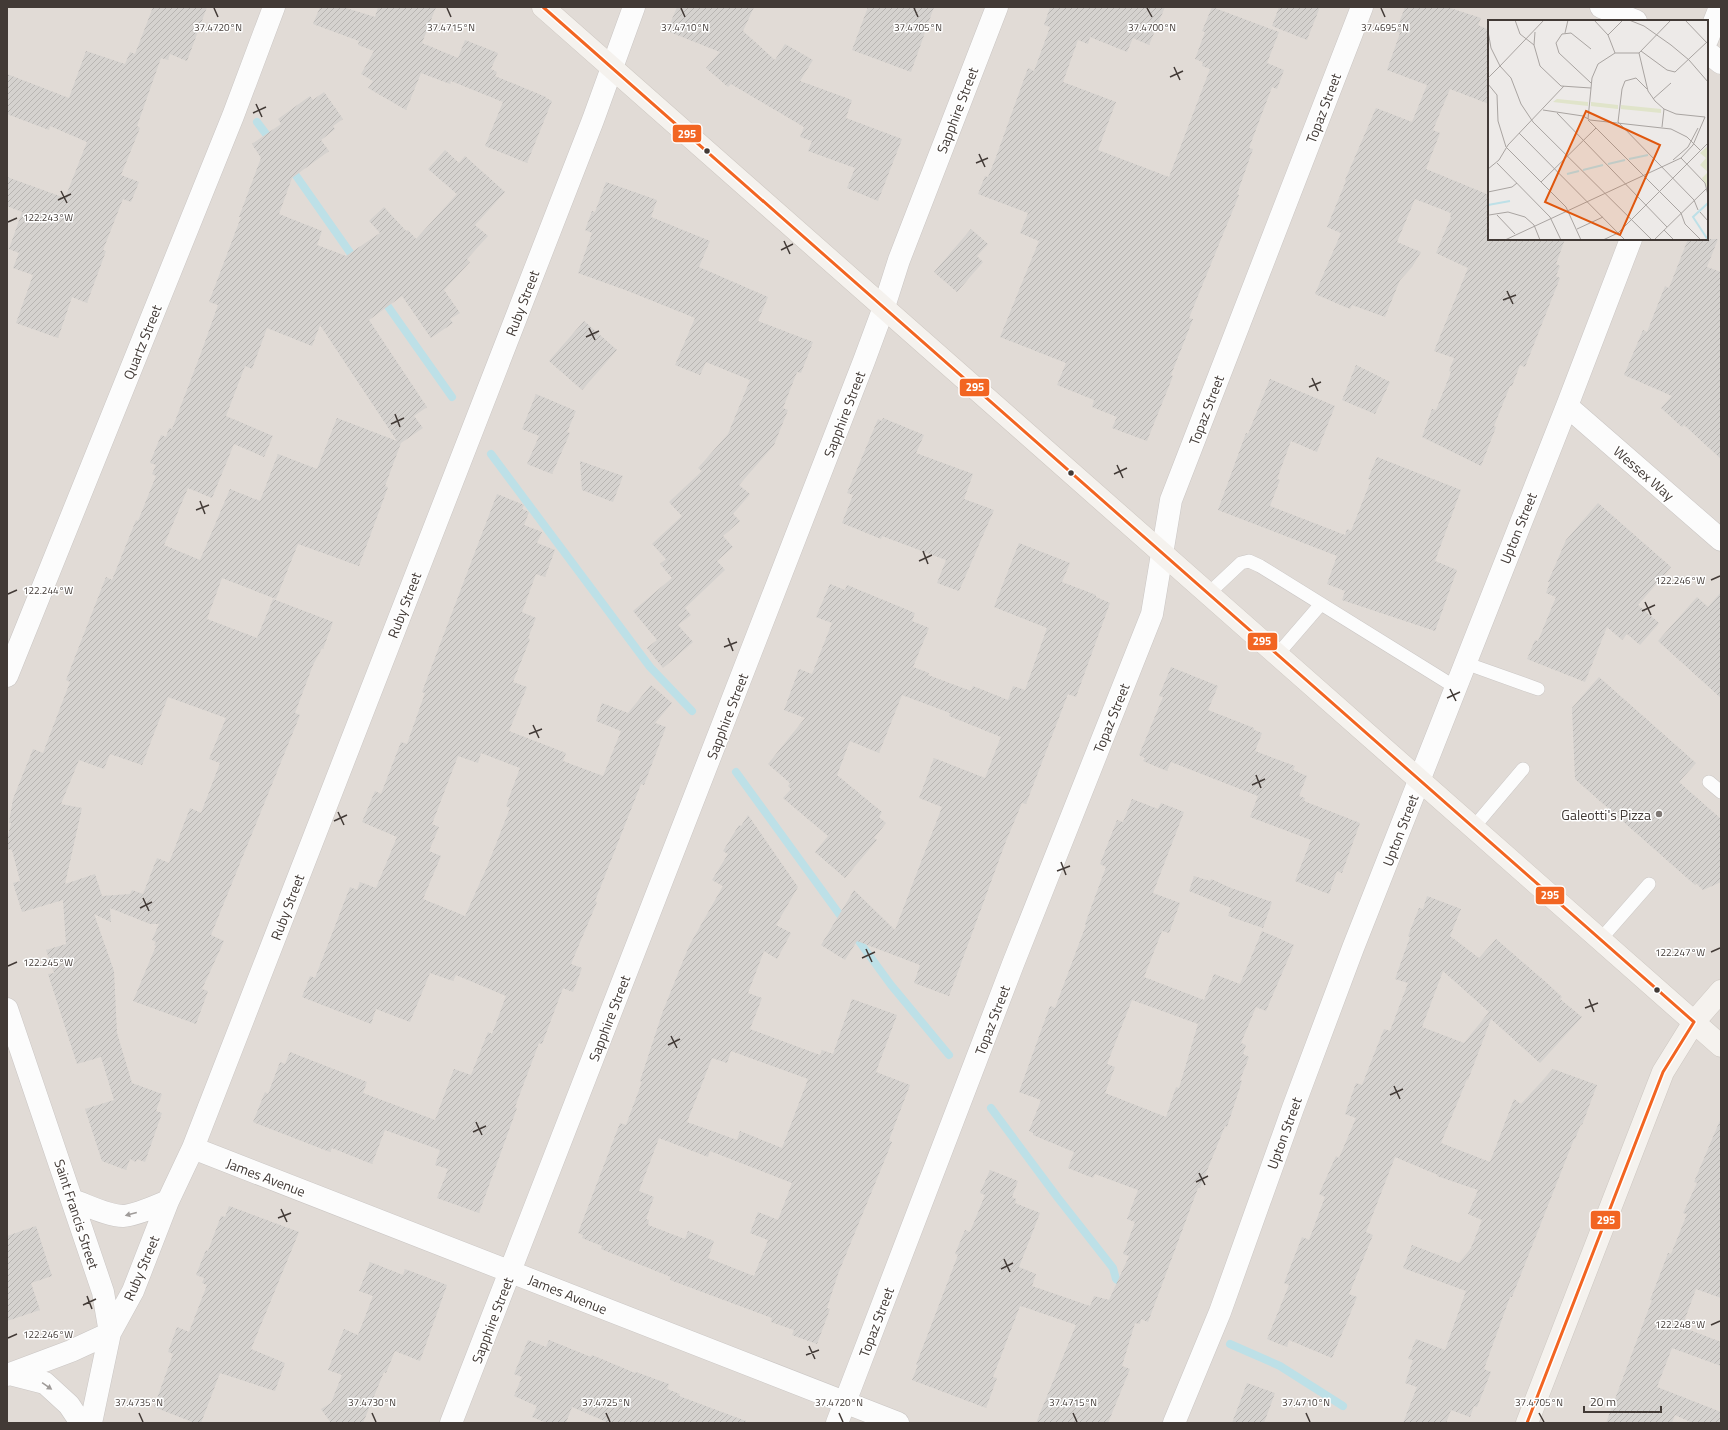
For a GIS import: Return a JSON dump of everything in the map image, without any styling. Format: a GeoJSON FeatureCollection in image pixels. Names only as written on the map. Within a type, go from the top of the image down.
{"type":"FeatureCollection","features":[{"type":"Feature","properties":{"kind":"main road"},"geometry":{"type":"LineString","coordinates":[[543,7],[1721,1046]]}},
{"type":"Feature","properties":{"kind":"main road"},"geometry":{"type":"LineString","coordinates":[[1527,1423],[1663,1072],[1694,1022],[1721,991]]}},
{"type":"Feature","properties":{"kind":"street","name":"Quartz Street"},"geometry":{"type":"LineString","coordinates":[[7,676],[233,116],[274,7]]}},
{"type":"Feature","properties":{"kind":"street","name":"Ruby Street"},"geometry":{"type":"LineString","coordinates":[[110,1333],[133,1291],[168,1201],[193,1148],[612,69],[634,7]]}},
{"type":"Feature","properties":{"kind":"street","name":"Sapphire Street"},"geometry":{"type":"LineString","coordinates":[[451,1423],[884,307],[899,260],[997,7]]}},
{"type":"Feature","properties":{"kind":"street","name":"Topaz Street"},"geometry":{"type":"LineString","coordinates":[[837,1423],[1013,964],[1152,614],[1171,500],[1362,7]]}},
{"type":"Feature","properties":{"kind":"street"},"geometry":{"type":"LineString","coordinates":[[1601,7],[1634,20]]}},
{"type":"Feature","properties":{"kind":"street"},"geometry":{"type":"LineString","coordinates":[[1708,37],[1720,7]]}},
{"type":"Feature","properties":{"kind":"street"},"geometry":{"type":"LineString","coordinates":[[1708,53],[1721,63]]}},
{"type":"Feature","properties":{"kind":"street","name":"Upton Street"},"geometry":{"type":"LineString","coordinates":[[1174,1423],[1220,1312],[1342,977],[1567,406],[1631,240]]}},
{"type":"Feature","properties":{"kind":"street","name":"Wessex Way"},"geometry":{"type":"LineString","coordinates":[[1567,406],[1721,540]]}},
{"type":"Feature","properties":{"kind":"street","name":"Saint Francis Street"},"geometry":{"type":"LineString","coordinates":[[7,1009],[103,1292],[110,1333],[91,1423]]}},
{"type":"Feature","properties":{"kind":"street","name":"James Avenue"},"geometry":{"type":"LineString","coordinates":[[193,1148],[898,1423]]}},
{"type":"Feature","properties":{"kind":"street"},"geometry":{"type":"LineString","coordinates":[[72,1200],[101,1211],[123,1216],[148,1209],[168,1201]]}},
{"type":"Feature","properties":{"kind":"street"},"geometry":{"type":"LineString","coordinates":[[9,1375],[71,1351],[110,1333]]}},
{"type":"Feature","properties":{"kind":"street"},"geometry":{"type":"LineString","coordinates":[[9,1375],[45,1383],[69,1405],[81,1423]]}},
{"type":"Feature","properties":{"kind":"lane"},"geometry":{"type":"LineString","coordinates":[[1208,594],[1240,563],[1249,561],[1260,566],[1455,687]]}},
{"type":"Feature","properties":{"kind":"lane"},"geometry":{"type":"LineString","coordinates":[[1277,655],[1321,604]]}},
{"type":"Feature","properties":{"kind":"lane"},"geometry":{"type":"LineString","coordinates":[[1465,663],[1538,689]]}},
{"type":"Feature","properties":{"kind":"lane"},"geometry":{"type":"LineString","coordinates":[[1473,828],[1523,768]]}},
{"type":"Feature","properties":{"kind":"lane"},"geometry":{"type":"LineString","coordinates":[[1708,782],[1721,792]]}},
{"type":"Feature","properties":{"kind":"lane"},"geometry":{"type":"LineString","coordinates":[[1600,940],[1650,884]]}},
{"type":"Feature","properties":{"kind":"shaded area"},"geometry":{"type":"Polygon","coordinates":[[[7,7],[1721,7],[1721,1423],[7,1423],[7,7]]]}},
{"type":"Feature","properties":{"kind":"building"},"geometry":{"type":"Polygon","coordinates":[[[153,7],[207,7],[187,61],[170,54],[168,60],[161,58],[137,126],[140,128],[121,175],[139,182],[131,202],[123,199],[103,250],[106,251],[87,303],[72,297],[58,338],[16,323],[33,275],[13,268],[19,253],[9,249],[22,212],[7,206],[7,177],[65,198],[87,142],[50,126],[49,130],[7,114],[7,74],[69,98],[86,51],[125,64],[130,52],[135,54],[153,7]]]}},
{"type":"Feature","properties":{"kind":"building"},"geometry":{"type":"Polygon","coordinates":[[[320,7],[343,7],[375,17],[378,7],[436,7],[422,43],[458,58],[465,40],[498,53],[491,69],[497,72],[495,76],[546,97],[552,101],[527,163],[485,146],[503,102],[451,81],[450,84],[421,73],[406,110],[368,88],[373,81],[361,74],[374,51],[358,45],[359,41],[313,24],[320,7]]]}},
{"type":"Feature","properties":{"kind":"building"},"geometry":{"type":"Polygon","coordinates":[[[677,7],[754,7],[743,31],[775,60],[785,44],[813,60],[800,81],[852,100],[846,118],[902,139],[878,201],[847,188],[855,168],[808,151],[812,141],[800,137],[804,127],[731,84],[728,87],[706,68],[720,52],[667,31],[677,7]]]}},
{"type":"Feature","properties":{"kind":"building"},"geometry":{"type":"Polygon","coordinates":[[[868,7],[934,7],[911,72],[852,50],[868,7]]]}},
{"type":"Feature","properties":{"kind":"building"},"geometry":{"type":"Polygon","coordinates":[[[1050,7],[1165,7],[1149,45],[1133,38],[1127,52],[1090,37],[1088,44],[1078,40],[1063,82],[1116,102],[1098,150],[1169,177],[1210,69],[1202,66],[1203,62],[1195,59],[1205,32],[1202,31],[1212,7],[1279,32],[1267,63],[1284,70],[1277,89],[1272,87],[1249,148],[1253,149],[1237,194],[1239,195],[1189,318],[1193,319],[1171,375],[1173,376],[1147,441],[1112,428],[1117,417],[1092,407],[1094,400],[1057,385],[1066,363],[1000,337],[1039,241],[1020,233],[1028,213],[978,194],[985,176],[988,177],[996,157],[1028,68],[1034,71],[1050,27],[1044,25],[1050,7]]]}},
{"type":"Feature","properties":{"kind":"building"},"geometry":{"type":"Polygon","coordinates":[[[1279,7],[1320,7],[1307,40],[1272,26],[1279,7]]]}},
{"type":"Feature","properties":{"kind":"building"},"geometry":{"type":"Polygon","coordinates":[[[1405,7],[1447,7],[1481,18],[1478,25],[1488,30],[1488,104],[1450,89],[1433,130],[1440,133],[1426,169],[1488,195],[1488,240],[1565,240],[1556,264],[1560,266],[1556,276],[1560,278],[1525,367],[1520,365],[1512,386],[1510,386],[1494,426],[1496,427],[1481,466],[1422,437],[1432,409],[1436,410],[1451,372],[1449,371],[1454,358],[1434,351],[1468,268],[1436,253],[1451,217],[1451,213],[1415,199],[1397,242],[1421,252],[1412,267],[1400,280],[1385,317],[1352,305],[1350,309],[1315,294],[1341,233],[1327,227],[1346,181],[1345,180],[1376,108],[1412,122],[1427,85],[1387,70],[1400,33],[1396,31],[1405,7]]]}},
{"type":"Feature","properties":{"kind":"building"},"geometry":{"type":"Polygon","coordinates":[[[324,92],[343,119],[333,126],[335,129],[321,140],[329,151],[292,178],[279,214],[322,231],[317,245],[346,256],[380,233],[369,221],[384,207],[406,231],[408,230],[416,239],[457,194],[428,169],[445,150],[459,163],[465,156],[505,192],[475,225],[488,236],[467,259],[470,262],[444,290],[460,313],[450,319],[453,323],[431,338],[402,296],[369,320],[427,407],[414,416],[423,428],[401,443],[385,486],[388,487],[359,566],[298,544],[276,599],[222,578],[207,619],[257,638],[273,599],[333,622],[323,649],[322,648],[313,665],[295,713],[300,715],[211,935],[224,941],[202,989],[208,991],[196,1024],[133,1001],[156,946],[154,945],[156,942],[152,940],[159,924],[150,924],[110,908],[111,922],[94,914],[114,971],[117,1033],[132,1083],[162,1094],[156,1111],[162,1113],[145,1162],[137,1159],[136,1162],[130,1159],[126,1170],[102,1161],[85,1109],[114,1100],[101,1057],[77,1064],[48,974],[54,973],[46,950],[66,944],[63,900],[22,912],[13,883],[20,881],[12,850],[7,849],[13,799],[33,749],[43,753],[70,682],[66,680],[106,577],[112,580],[136,520],[138,521],[156,476],[152,474],[156,465],[150,463],[161,435],[166,437],[169,428],[172,429],[201,353],[218,305],[209,302],[241,217],[239,217],[261,158],[252,144],[281,124],[278,119],[310,96],[313,100],[324,92]],[[320,325],[312,346],[267,328],[252,369],[245,366],[226,416],[273,436],[264,457],[234,444],[212,498],[188,488],[164,545],[200,560],[230,489],[260,501],[278,454],[317,469],[337,418],[397,441],[320,325]],[[168,697],[142,765],[110,754],[104,769],[79,760],[61,804],[82,808],[65,884],[95,874],[102,896],[130,894],[132,890],[143,894],[157,858],[169,863],[190,808],[201,813],[220,763],[209,759],[226,718],[168,697]]]}},
{"type":"Feature","properties":{"kind":"building"},"geometry":{"type":"Polygon","coordinates":[[[606,182],[657,200],[651,217],[710,241],[699,267],[768,297],[758,321],[813,342],[801,373],[797,372],[783,408],[788,410],[774,445],[739,485],[750,494],[733,514],[740,521],[723,536],[733,547],[717,561],[725,570],[685,608],[691,615],[678,625],[693,642],[663,668],[647,648],[657,640],[633,611],[672,578],[660,564],[666,559],[652,544],[682,516],[669,502],[702,471],[698,468],[728,434],[750,380],[706,362],[700,375],[675,365],[695,318],[578,273],[592,233],[585,230],[592,211],[595,212],[606,182]]]}},
{"type":"Feature","properties":{"kind":"building"},"geometry":{"type":"Polygon","coordinates":[[[971,229],[988,244],[977,256],[983,262],[957,292],[934,272],[971,229]]]}},
{"type":"Feature","properties":{"kind":"building"},"geometry":{"type":"Polygon","coordinates":[[[1718,239],[1707,267],[1721,272],[1721,459],[1684,425],[1682,427],[1661,408],[1672,396],[1624,375],[1643,330],[1647,332],[1665,286],[1669,288],[1688,240],[1718,239]]]}},
{"type":"Feature","properties":{"kind":"building"},"geometry":{"type":"Polygon","coordinates":[[[584,321],[617,350],[582,390],[549,361],[584,321]]]}},
{"type":"Feature","properties":{"kind":"building"},"geometry":{"type":"Polygon","coordinates":[[[1356,365],[1390,382],[1375,414],[1342,400],[1356,365]]]}},
{"type":"Feature","properties":{"kind":"building"},"geometry":{"type":"Polygon","coordinates":[[[1270,379],[1335,406],[1317,452],[1291,441],[1277,479],[1280,480],[1270,506],[1345,535],[1347,529],[1351,531],[1371,480],[1368,479],[1377,457],[1461,490],[1435,561],[1457,570],[1435,631],[1342,600],[1345,591],[1327,584],[1337,556],[1218,510],[1246,433],[1248,434],[1270,379]]]}},
{"type":"Feature","properties":{"kind":"building"},"geometry":{"type":"Polygon","coordinates":[[[536,394],[576,411],[567,432],[570,433],[552,474],[527,464],[539,436],[522,429],[536,394]]]}},
{"type":"Feature","properties":{"kind":"building"},"geometry":{"type":"Polygon","coordinates":[[[883,418],[924,435],[916,453],[973,474],[964,499],[994,510],[959,591],[937,583],[946,560],[882,536],[881,539],[842,523],[853,495],[847,493],[878,419],[882,421],[883,418]]]}},
{"type":"Feature","properties":{"kind":"building"},"geometry":{"type":"Polygon","coordinates":[[[580,461],[623,476],[613,502],[582,490],[580,461]]]}},
{"type":"Feature","properties":{"kind":"building"},"geometry":{"type":"Polygon","coordinates":[[[497,494],[524,505],[522,509],[529,512],[524,525],[542,532],[537,543],[555,550],[545,577],[536,574],[522,612],[536,618],[528,638],[530,639],[513,682],[527,687],[509,731],[566,753],[563,761],[603,776],[621,731],[596,721],[602,703],[628,713],[651,685],[672,703],[655,723],[666,727],[644,785],[641,784],[595,901],[597,902],[571,964],[582,968],[573,992],[563,988],[542,1044],[539,1043],[515,1107],[517,1108],[479,1213],[437,1198],[448,1169],[435,1165],[440,1150],[385,1130],[372,1164],[332,1148],[330,1152],[253,1122],[265,1092],[268,1094],[280,1062],[285,1064],[290,1052],[367,1082],[363,1093],[435,1120],[454,1069],[471,1075],[488,1032],[492,1034],[506,996],[456,975],[453,981],[430,973],[410,1022],[376,1009],[371,1024],[302,997],[310,976],[315,978],[350,887],[357,890],[360,882],[376,888],[397,837],[362,822],[375,791],[381,794],[401,742],[407,744],[425,693],[422,692],[497,494]],[[481,753],[478,763],[458,756],[432,824],[439,827],[429,851],[441,856],[423,899],[465,916],[487,867],[510,808],[506,806],[520,768],[481,753]]]}},
{"type":"Feature","properties":{"kind":"building"},"geometry":{"type":"Polygon","coordinates":[[[1598,503],[1671,567],[1638,605],[1659,623],[1640,645],[1627,634],[1622,640],[1607,627],[1585,682],[1527,659],[1535,640],[1538,641],[1556,597],[1546,593],[1550,582],[1548,582],[1566,540],[1598,503]]]}},
{"type":"Feature","properties":{"kind":"building"},"geometry":{"type":"Polygon","coordinates":[[[1019,543],[1070,563],[1062,582],[1096,595],[1096,597],[1110,603],[1076,697],[1068,694],[1026,804],[1022,803],[1006,841],[949,996],[914,983],[920,965],[857,941],[845,960],[821,945],[854,890],[895,930],[942,807],[919,798],[934,758],[985,778],[1001,737],[949,716],[950,713],[902,695],[879,753],[850,741],[837,775],[882,812],[879,817],[886,823],[874,838],[877,840],[845,878],[815,852],[828,836],[783,798],[791,789],[788,786],[790,783],[768,764],[805,718],[784,710],[799,669],[812,674],[832,623],[816,617],[830,584],[845,590],[847,585],[915,613],[912,621],[929,628],[913,667],[929,673],[928,675],[971,691],[973,686],[1008,700],[1013,686],[1025,690],[1047,628],[994,607],[1019,543]]]}},
{"type":"Feature","properties":{"kind":"building"},"geometry":{"type":"Polygon","coordinates":[[[1721,592],[1721,698],[1658,641],[1697,597],[1708,607],[1721,592]]]}},
{"type":"Feature","properties":{"kind":"building"},"geometry":{"type":"Polygon","coordinates":[[[1171,667],[1218,686],[1208,710],[1254,728],[1254,730],[1262,733],[1255,751],[1295,766],[1293,770],[1307,776],[1299,796],[1305,798],[1304,801],[1360,823],[1342,873],[1337,871],[1329,894],[1295,881],[1311,840],[1250,817],[1258,796],[1171,762],[1167,771],[1143,761],[1145,758],[1139,755],[1163,697],[1159,696],[1171,667]]]}},
{"type":"Feature","properties":{"kind":"building"},"geometry":{"type":"Polygon","coordinates":[[[1599,677],[1696,763],[1679,782],[1721,819],[1721,882],[1703,890],[1696,883],[1695,885],[1575,779],[1572,708],[1599,677]]]}},
{"type":"Feature","properties":{"kind":"building"},"geometry":{"type":"Polygon","coordinates":[[[1132,799],[1158,809],[1161,803],[1184,812],[1153,893],[1180,903],[1169,933],[1162,931],[1144,977],[1204,1000],[1214,974],[1240,984],[1262,931],[1294,945],[1266,1011],[1256,1007],[1241,1043],[1246,1045],[1243,1054],[1249,1057],[1240,1080],[1242,1081],[1227,1127],[1225,1126],[1200,1188],[1198,1188],[1148,1322],[1141,1319],[1140,1324],[1135,1323],[1122,1366],[1130,1369],[1108,1423],[1036,1423],[1076,1325],[1020,1306],[993,1377],[997,1378],[986,1408],[912,1380],[918,1365],[916,1365],[958,1255],[955,1254],[965,1230],[970,1232],[985,1195],[980,1193],[990,1170],[1018,1181],[1012,1197],[1016,1199],[1015,1203],[1040,1213],[1019,1267],[1036,1274],[1032,1286],[1090,1306],[1094,1296],[1109,1300],[1129,1256],[1123,1254],[1135,1222],[1127,1219],[1138,1190],[1095,1174],[1093,1178],[1068,1168],[1074,1152],[1033,1135],[1033,1133],[1029,1131],[1041,1100],[1019,1092],[1050,1006],[1055,1008],[1086,925],[1085,924],[1106,867],[1100,864],[1117,820],[1123,822],[1132,799]],[[1132,1000],[1107,1064],[1115,1067],[1105,1093],[1166,1117],[1176,1087],[1179,1088],[1198,1024],[1132,1000]]]}},
{"type":"Feature","properties":{"kind":"building"},"geometry":{"type":"Polygon","coordinates":[[[748,815],[798,887],[776,925],[791,933],[777,959],[764,951],[748,993],[762,998],[750,1029],[820,1055],[822,1050],[833,1054],[852,999],[897,1015],[876,1072],[910,1085],[889,1140],[892,1142],[838,1274],[827,1308],[830,1309],[817,1344],[792,1335],[794,1330],[771,1322],[772,1318],[670,1280],[671,1277],[601,1249],[602,1246],[582,1238],[583,1235],[578,1233],[620,1123],[626,1125],[642,1082],[640,1081],[663,1011],[689,946],[723,886],[712,880],[728,854],[723,851],[739,825],[741,826],[748,815]],[[731,1051],[727,1063],[712,1058],[687,1122],[737,1140],[740,1131],[782,1148],[808,1079],[731,1051]],[[659,1138],[639,1191],[654,1197],[646,1219],[649,1220],[648,1225],[685,1239],[688,1231],[714,1241],[708,1258],[754,1276],[768,1240],[750,1233],[758,1212],[778,1220],[792,1183],[710,1151],[708,1157],[659,1138]]]}},
{"type":"Feature","properties":{"kind":"building"},"geometry":{"type":"Polygon","coordinates":[[[1194,876],[1210,881],[1211,879],[1231,888],[1272,902],[1263,928],[1228,916],[1231,908],[1189,891],[1194,876]]]}},
{"type":"Feature","properties":{"kind":"building"},"geometry":{"type":"Polygon","coordinates":[[[1427,896],[1461,909],[1450,936],[1479,958],[1496,939],[1548,984],[1562,997],[1560,999],[1582,1017],[1540,1063],[1491,1019],[1468,1080],[1467,1079],[1441,1143],[1490,1162],[1514,1099],[1521,1104],[1553,1069],[1597,1085],[1582,1125],[1581,1124],[1574,1139],[1512,1297],[1510,1297],[1484,1369],[1491,1372],[1477,1407],[1474,1406],[1470,1417],[1451,1410],[1446,1423],[1403,1423],[1417,1387],[1405,1383],[1413,1360],[1408,1359],[1416,1339],[1445,1350],[1466,1291],[1403,1268],[1412,1245],[1459,1263],[1471,1248],[1482,1220],[1468,1214],[1478,1190],[1437,1176],[1438,1175],[1395,1157],[1366,1232],[1373,1235],[1349,1294],[1357,1297],[1332,1358],[1289,1340],[1287,1347],[1267,1339],[1289,1285],[1284,1283],[1302,1237],[1309,1240],[1325,1197],[1319,1194],[1336,1156],[1339,1158],[1356,1118],[1345,1114],[1356,1083],[1362,1085],[1384,1029],[1390,1031],[1408,983],[1395,979],[1410,937],[1408,936],[1419,908],[1423,909],[1427,896]],[[1443,971],[1422,1027],[1464,1043],[1489,1012],[1443,971]]]}},
{"type":"Feature","properties":{"kind":"building"},"geometry":{"type":"Polygon","coordinates":[[[1721,1118],[1721,1298],[1696,1289],[1682,1327],[1721,1342],[1721,1366],[1672,1348],[1657,1387],[1721,1412],[1721,1423],[1693,1423],[1675,1415],[1672,1423],[1606,1423],[1668,1253],[1671,1254],[1687,1214],[1683,1213],[1697,1183],[1694,1182],[1721,1118]]]}},
{"type":"Feature","properties":{"kind":"building"},"geometry":{"type":"Polygon","coordinates":[[[229,1206],[299,1232],[251,1349],[285,1363],[275,1391],[220,1373],[201,1423],[195,1423],[154,1407],[173,1354],[168,1352],[177,1327],[189,1332],[207,1285],[202,1283],[204,1278],[196,1275],[206,1250],[208,1251],[221,1216],[225,1217],[229,1206]]]}},
{"type":"Feature","properties":{"kind":"building"},"geometry":{"type":"Polygon","coordinates":[[[36,1226],[52,1276],[31,1283],[40,1310],[7,1321],[7,1236],[36,1226]]]}},
{"type":"Feature","properties":{"kind":"building"},"geometry":{"type":"Polygon","coordinates":[[[370,1262],[403,1275],[405,1269],[447,1285],[420,1361],[395,1351],[386,1373],[384,1372],[363,1423],[331,1423],[321,1409],[331,1403],[342,1375],[328,1370],[344,1329],[358,1335],[373,1296],[359,1291],[370,1262]]]}},
{"type":"Feature","properties":{"kind":"building"},"geometry":{"type":"Polygon","coordinates":[[[528,1340],[546,1347],[549,1340],[591,1357],[592,1355],[635,1373],[636,1372],[669,1384],[667,1389],[680,1394],[679,1396],[746,1421],[745,1423],[609,1423],[572,1407],[566,1423],[547,1423],[532,1417],[537,1406],[514,1396],[522,1377],[514,1374],[528,1340]]]}},
{"type":"Feature","properties":{"kind":"building"},"geometry":{"type":"Polygon","coordinates":[[[1247,1383],[1275,1393],[1264,1423],[1232,1423],[1247,1383]]]}},
{"type":"Feature","properties":{"kind":"waterway"},"geometry":{"type":"LineString","coordinates":[[257,122],[272,142]]}},
{"type":"Feature","properties":{"kind":"waterway"},"geometry":{"type":"LineString","coordinates":[[290,167],[356,261]]}},
{"type":"Feature","properties":{"kind":"waterway"},"geometry":{"type":"LineString","coordinates":[[382,298],[452,397]]}},
{"type":"Feature","properties":{"kind":"waterway"},"geometry":{"type":"LineString","coordinates":[[491,454],[650,667],[692,711]]}},
{"type":"Feature","properties":{"kind":"waterway"},"geometry":{"type":"LineString","coordinates":[[736,772],[845,922]]}},
{"type":"Feature","properties":{"kind":"waterway"},"geometry":{"type":"LineString","coordinates":[[853,933],[891,985],[949,1055]]}},
{"type":"Feature","properties":{"kind":"waterway"},"geometry":{"type":"LineString","coordinates":[[991,1108],[1058,1198],[1113,1268],[1116,1279],[1126,1285]]}},
{"type":"Feature","properties":{"kind":"waterway"},"geometry":{"type":"LineString","coordinates":[[1230,1344],[1280,1366],[1343,1406]]}},
{"type":"Feature","properties":{"kind":"transit line","name":"295"},"geometry":{"type":"LineString","coordinates":[[543,7],[1694,1022]]}},
{"type":"Feature","properties":{"kind":"transit line","name":"295"},"geometry":{"type":"LineString","coordinates":[[1527,1423],[1663,1072],[1694,1022]]}},
{"type":"Feature","properties":{"kind":"place","name":"Galeotti's Pizza"},"geometry":{"type":"Point","coordinates":[1659,814]}}]}
